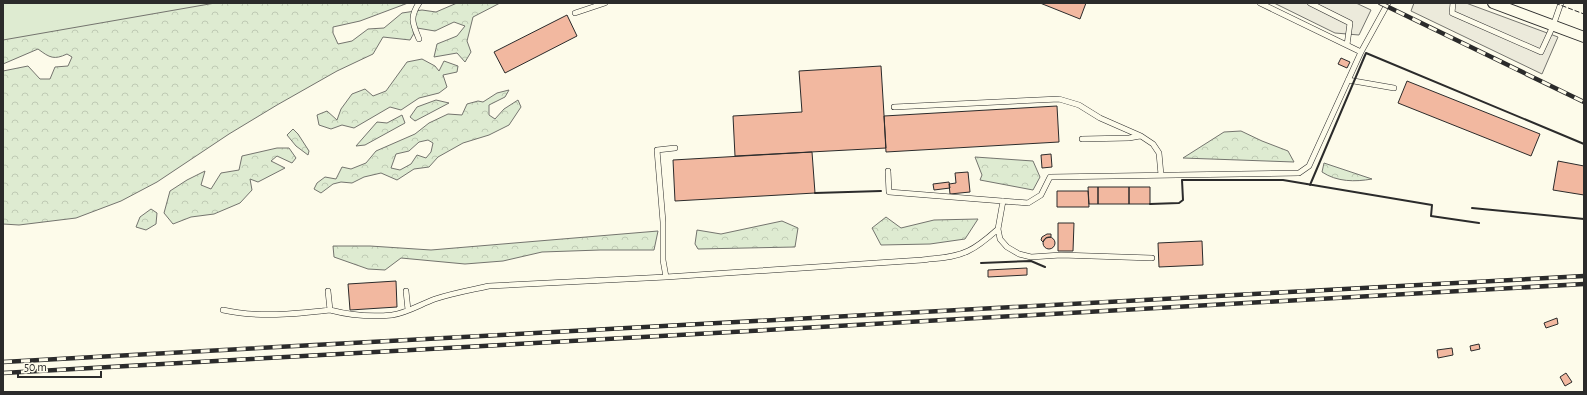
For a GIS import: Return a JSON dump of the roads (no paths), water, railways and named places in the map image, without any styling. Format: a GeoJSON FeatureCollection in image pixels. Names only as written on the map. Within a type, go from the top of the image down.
{"type":"FeatureCollection","features":[{"type":"Feature","properties":{"kind":"street"},"geometry":{"type":"LineString","coordinates":[[1493,3],[1584,37]]}},
{"type":"Feature","properties":{"kind":"lane"},"geometry":{"type":"LineString","coordinates":[[419,3],[414,11],[412,21],[420,39]]}},
{"type":"Feature","properties":{"kind":"lane"},"geometry":{"type":"LineString","coordinates":[[575,13],[605,3]]}},
{"type":"Feature","properties":{"kind":"lane"},"geometry":{"type":"LineString","coordinates":[[1260,3],[1361,52]]}},
{"type":"Feature","properties":{"kind":"lane"},"geometry":{"type":"LineString","coordinates":[[1310,3],[1350,23],[1347,45]]}},
{"type":"Feature","properties":{"kind":"lane"},"geometry":{"type":"LineString","coordinates":[[888,171],[888,192],[1028,203],[1041,196],[1050,177],[1299,173],[1309,166],[1361,52],[1388,3]]}},
{"type":"Feature","properties":{"kind":"lane"},"geometry":{"type":"LineString","coordinates":[[1453,3],[1452,13],[1541,52],[1553,26],[1561,3]]}},
{"type":"Feature","properties":{"kind":"lane"},"geometry":{"type":"LineString","coordinates":[[1348,80],[1394,88]]}},
{"type":"Feature","properties":{"kind":"lane"},"geometry":{"type":"LineString","coordinates":[[894,107],[1059,99],[1079,105],[1100,118],[1141,136],[1153,144],[1159,153],[1161,175]]}},
{"type":"Feature","properties":{"kind":"lane"},"geometry":{"type":"LineString","coordinates":[[1082,139],[1129,138],[1141,136]]}},
{"type":"Feature","properties":{"kind":"lane"},"geometry":{"type":"LineString","coordinates":[[666,277],[663,260],[663,222],[657,150],[675,148]]}},
{"type":"Feature","properties":{"kind":"lane"},"geometry":{"type":"LineString","coordinates":[[1003,202],[998,229],[1000,239],[1007,247],[1019,254],[1031,257],[1061,255],[1152,258]]}},
{"type":"Feature","properties":{"kind":"lane"},"geometry":{"type":"LineString","coordinates":[[223,310],[239,314],[296,314],[330,310],[347,314],[392,315],[434,299],[489,286],[666,277],[922,260],[951,256],[968,251],[998,229]]}},
{"type":"Feature","properties":{"kind":"lane"},"geometry":{"type":"LineString","coordinates":[[406,290],[408,310]]}},
{"type":"Feature","properties":{"kind":"lane"},"geometry":{"type":"LineString","coordinates":[[328,291],[330,310]]}},
{"type":"Feature","properties":{"kind":"railway"},"geometry":{"type":"LineString","coordinates":[[1380,3],[1584,102]]}},
{"type":"Feature","properties":{"kind":"railway"},"geometry":{"type":"LineString","coordinates":[[3,362],[1584,276]]}},
{"type":"Feature","properties":{"kind":"railway"},"geometry":{"type":"LineString","coordinates":[[3,373],[1584,284]]}}]}
